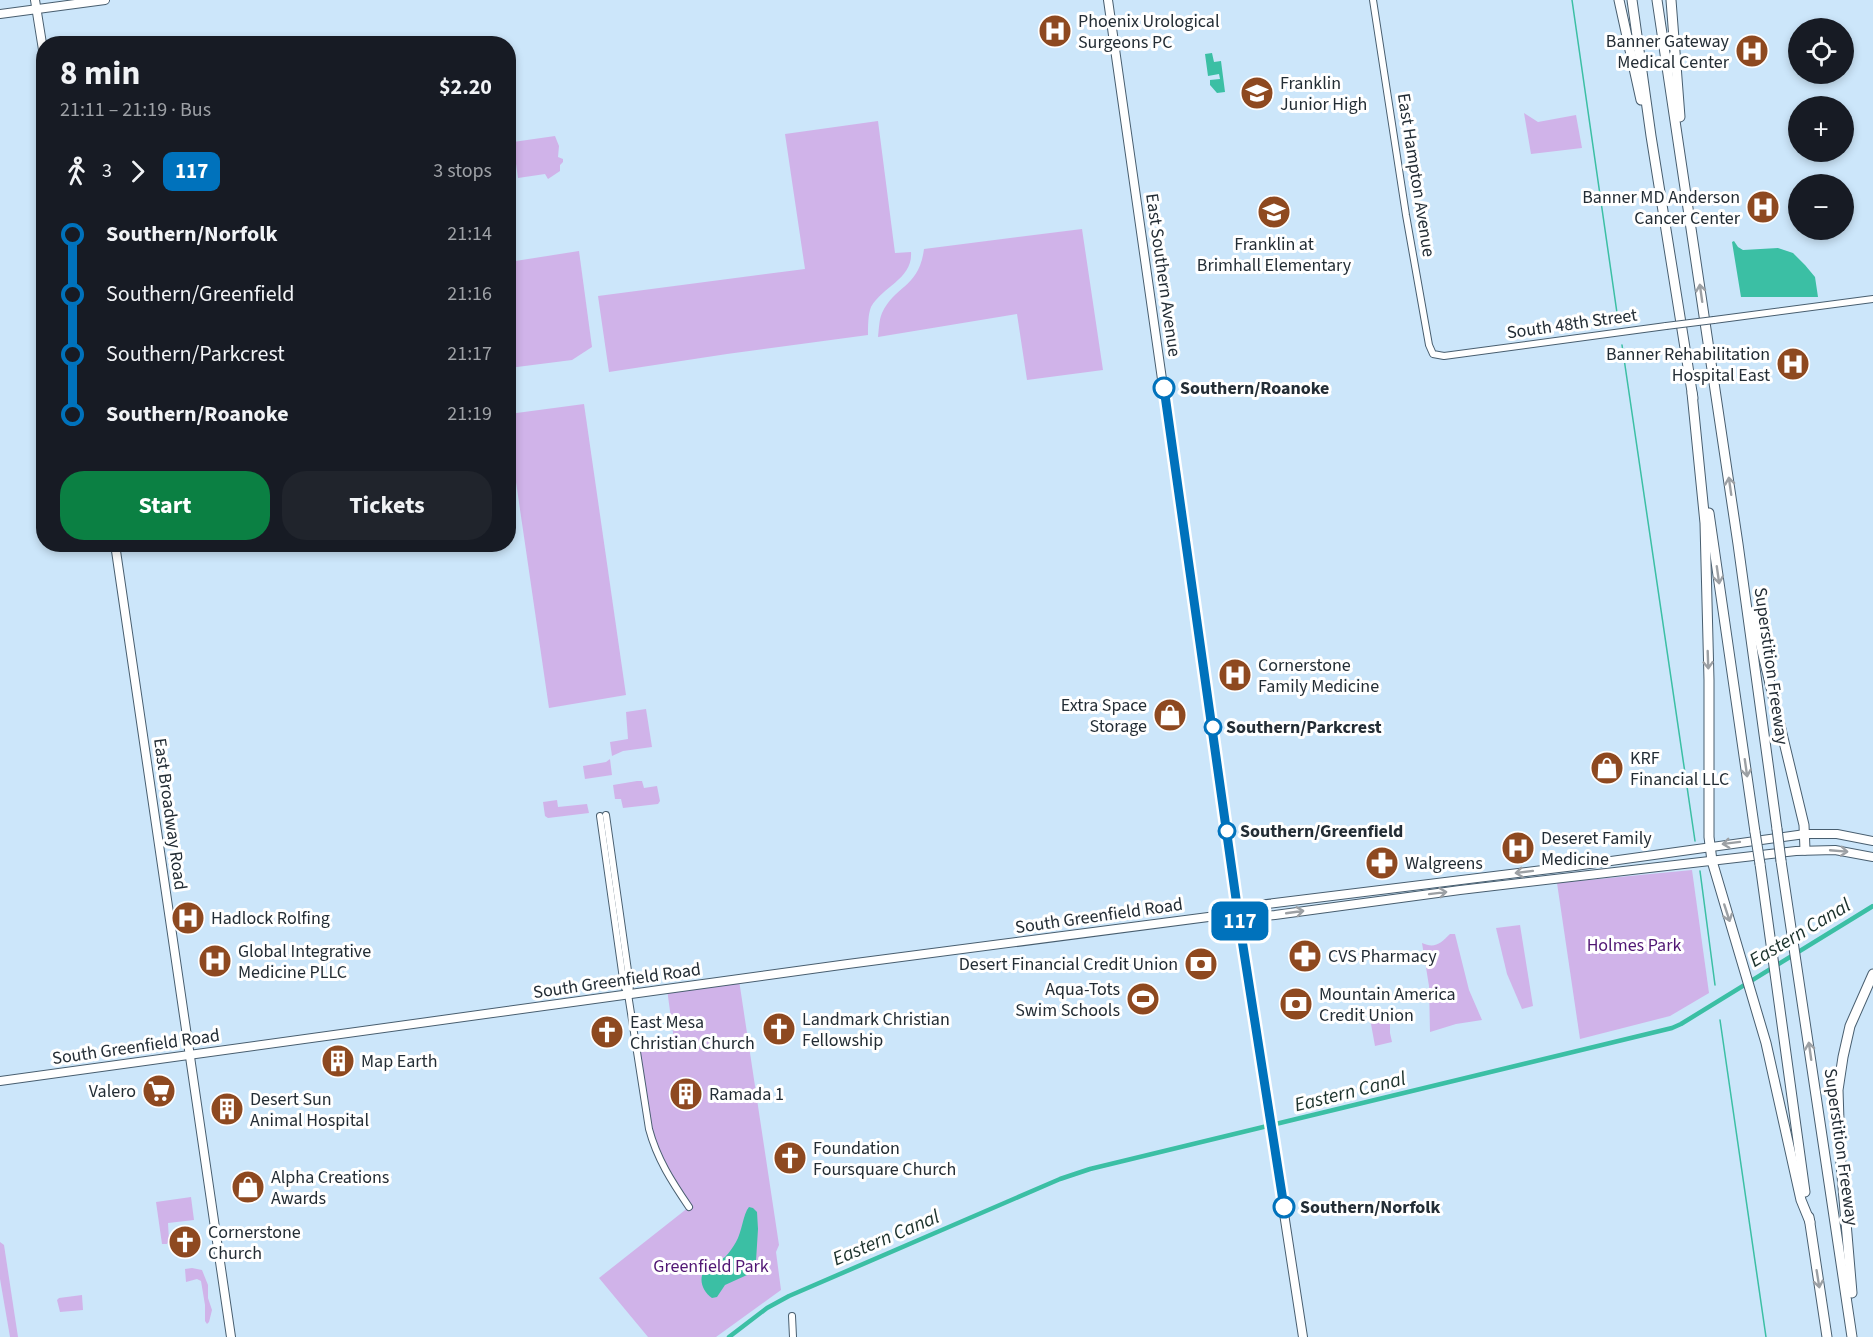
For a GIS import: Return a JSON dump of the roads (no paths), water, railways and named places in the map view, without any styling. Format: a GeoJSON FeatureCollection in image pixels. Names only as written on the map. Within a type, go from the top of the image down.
{"type":"FeatureCollection","features":[{"type":"Feature","properties":{"kind":"highway"},"geometry":{"type":"LineString","coordinates":[[1619,0],[1647,127],[1651,136]]}},
{"type":"Feature","properties":{"kind":"highway"},"geometry":{"type":"LineString","coordinates":[[1632,0],[1692,393],[1827,1337]]}},
{"type":"Feature","properties":{"kind":"highway","name":"Superstition Freeway"},"geometry":{"type":"LineString","coordinates":[[1657,0],[1738,544],[1781,861],[1854,1337]]}},
{"type":"Feature","properties":{"kind":"highway"},"geometry":{"type":"LineString","coordinates":[[1671,0],[1690,218]]}},
{"type":"Feature","properties":{"kind":"highway"},"geometry":{"type":"LineString","coordinates":[[1692,393],[1705,523],[1709,680],[1708,768],[1710,846],[1713,870],[1756,1006],[1780,1101],[1801,1200],[1810,1222]]}},
{"type":"Feature","properties":{"kind":"highway"},"geometry":{"type":"LineString","coordinates":[[1738,544],[1798,798],[1805,834],[1805,850]]}},
{"type":"Feature","properties":{"kind":"highway"},"geometry":{"type":"LineString","coordinates":[[1854,1337],[1840,1152],[1838,1090],[1850,1026],[1873,974]]}},
{"type":"Feature","properties":{"kind":"main road"},"geometry":{"type":"LineString","coordinates":[[35,0],[41,36]]}},
{"type":"Feature","properties":{"kind":"main road"},"geometry":{"type":"LineString","coordinates":[[0,14],[105,0]]}},
{"type":"Feature","properties":{"kind":"main road","name":"East Southern Avenue"},"geometry":{"type":"LineString","coordinates":[[1108,0],[1239,913],[1303,1337]]}},
{"type":"Feature","properties":{"kind":"main road","name":"East Broadway Road"},"geometry":{"type":"LineString","coordinates":[[116,552],[231,1337]]}},
{"type":"Feature","properties":{"kind":"main road","name":"South Greenfield Road"},"geometry":{"type":"LineString","coordinates":[[1239,913],[1251,906],[1575,866],[1805,834],[1837,834],[1873,841]]}},
{"type":"Feature","properties":{"kind":"main road","name":"South Greenfield Road"},"geometry":{"type":"LineString","coordinates":[[0,1081],[628,994],[1239,913],[1254,917],[1805,850],[1835,850],[1873,857]]}},
{"type":"Feature","properties":{"kind":"main road"},"geometry":{"type":"LineString","coordinates":[[1362,903],[1367,897],[1398,892],[1410,886]]}},
{"type":"Feature","properties":{"kind":"main road"},"geometry":{"type":"LineString","coordinates":[[1314,909],[1321,903],[1350,898],[1354,893]]}},
{"type":"Feature","properties":{"kind":"street","name":"East Hampton Avenue"},"geometry":{"type":"LineString","coordinates":[[1373,0],[1406,215],[1429,345],[1433,354]]}},
{"type":"Feature","properties":{"kind":"street","name":"South 48th Street"},"geometry":{"type":"LineString","coordinates":[[1433,354],[1444,356],[1873,299]]}},
{"type":"Feature","properties":{"kind":"street"},"geometry":{"type":"LineString","coordinates":[[603,815],[630,986],[628,994],[643,1096],[654,1147],[670,1179],[690,1208]]}},
{"type":"Feature","properties":{"kind":"street"},"geometry":{"type":"LineString","coordinates":[[792,1316],[793,1337]]}},
{"type":"Feature","properties":{"kind":"waterway"},"geometry":{"type":"LineString","coordinates":[[1572,0],[1618,320]]}},
{"type":"Feature","properties":{"kind":"waterway"},"geometry":{"type":"LineString","coordinates":[[1622,345],[1695,841]]}},
{"type":"Feature","properties":{"kind":"waterway"},"geometry":{"type":"LineString","coordinates":[[1700,871],[1715,985]]}},
{"type":"Feature","properties":{"kind":"waterway","name":"Eastern Canal"},"geometry":{"type":"LineString","coordinates":[[729,1337],[767,1308],[789,1296],[1060,1179],[1090,1169],[1672,1028],[1873,906]]}},
{"type":"Feature","properties":{"kind":"waterway"},"geometry":{"type":"LineString","coordinates":[[1720,1020],[1766,1337]]}},
{"type":"Feature","properties":{"kind":"place","name":"Phoenix Urological Surgeons PC"},"geometry":{"type":"Point","coordinates":[1055,31]}},
{"type":"Feature","properties":{"kind":"place","name":"Banner Gateway Medical Center"},"geometry":{"type":"Point","coordinates":[1752,51]}},
{"type":"Feature","properties":{"kind":"place","name":"Franklin Junior High"},"geometry":{"type":"Point","coordinates":[1257,93]}},
{"type":"Feature","properties":{"kind":"place","name":"Banner MD Anderson Cancer Center"},"geometry":{"type":"Point","coordinates":[1763,207]}},
{"type":"Feature","properties":{"kind":"place","name":"Franklin at Brimhall Elementary"},"geometry":{"type":"Point","coordinates":[1274,212]}},
{"type":"Feature","properties":{"kind":"place","name":"Banner Rehabilitation Hospital East"},"geometry":{"type":"Point","coordinates":[1793,364]}},
{"type":"Feature","properties":{"kind":"place","name":"Southern/Roanoke"},"geometry":{"type":"Point","coordinates":[1164,388]}},
{"type":"Feature","properties":{"kind":"place","name":"Cornerstone Family Medicine"},"geometry":{"type":"Point","coordinates":[1235,675]}},
{"type":"Feature","properties":{"kind":"place","name":"Extra Space Storage"},"geometry":{"type":"Point","coordinates":[1170,715]}},
{"type":"Feature","properties":{"kind":"place","name":"Southern/Parkcrest"},"geometry":{"type":"Point","coordinates":[1213,727]}},
{"type":"Feature","properties":{"kind":"place","name":"KRF Financial LLC"},"geometry":{"type":"Point","coordinates":[1607,768]}},
{"type":"Feature","properties":{"kind":"place","name":"Southern/Greenfield"},"geometry":{"type":"Point","coordinates":[1227,831]}},
{"type":"Feature","properties":{"kind":"place","name":"Deseret Family Medicine"},"geometry":{"type":"Point","coordinates":[1518,848]}},
{"type":"Feature","properties":{"kind":"place","name":"Walgreens"},"geometry":{"type":"Point","coordinates":[1382,863]}},
{"type":"Feature","properties":{"kind":"place","name":"Hadlock Rolfing"},"geometry":{"type":"Point","coordinates":[188,918]}},
{"type":"Feature","properties":{"kind":"place","name":"CVS Pharmacy"},"geometry":{"type":"Point","coordinates":[1305,956]}},
{"type":"Feature","properties":{"kind":"place","name":"Global Integrative Medicine PLLC"},"geometry":{"type":"Point","coordinates":[215,961]}},
{"type":"Feature","properties":{"kind":"place","name":"Desert Financial Credit Union"},"geometry":{"type":"Point","coordinates":[1201,964]}},
{"type":"Feature","properties":{"kind":"place","name":"Aqua-Tots Swim Schools"},"geometry":{"type":"Point","coordinates":[1143,999]}},
{"type":"Feature","properties":{"kind":"place","name":"Mountain America Credit Union"},"geometry":{"type":"Point","coordinates":[1296,1004]}},
{"type":"Feature","properties":{"kind":"place","name":"Landmark Christian Fellowship"},"geometry":{"type":"Point","coordinates":[779,1029]}},
{"type":"Feature","properties":{"kind":"place","name":"East Mesa Christian Church"},"geometry":{"type":"Point","coordinates":[607,1032]}},
{"type":"Feature","properties":{"kind":"place","name":"Map Earth"},"geometry":{"type":"Point","coordinates":[338,1061]}},
{"type":"Feature","properties":{"kind":"place","name":"Valero"},"geometry":{"type":"Point","coordinates":[159,1091]}},
{"type":"Feature","properties":{"kind":"place","name":"Ramada 1"},"geometry":{"type":"Point","coordinates":[686,1094]}},
{"type":"Feature","properties":{"kind":"place","name":"Desert Sun Animal Hospital"},"geometry":{"type":"Point","coordinates":[227,1109]}},
{"type":"Feature","properties":{"kind":"place","name":"Foundation Foursquare Church"},"geometry":{"type":"Point","coordinates":[790,1158]}},
{"type":"Feature","properties":{"kind":"place","name":"Alpha Creations Awards"},"geometry":{"type":"Point","coordinates":[248,1187]}},
{"type":"Feature","properties":{"kind":"place","name":"Southern/Norfolk"},"geometry":{"type":"Point","coordinates":[1284,1207]}},
{"type":"Feature","properties":{"kind":"place","name":"Cornerstone Church"},"geometry":{"type":"Point","coordinates":[185,1242]}},
{"type":"Feature","properties":{"kind":"park label","name":"Holmes Park"},"geometry":{"type":"Point","coordinates":[1634,945]}},
{"type":"Feature","properties":{"kind":"park label","name":"Greenfield Park"},"geometry":{"type":"Point","coordinates":[711,1266]}}]}
